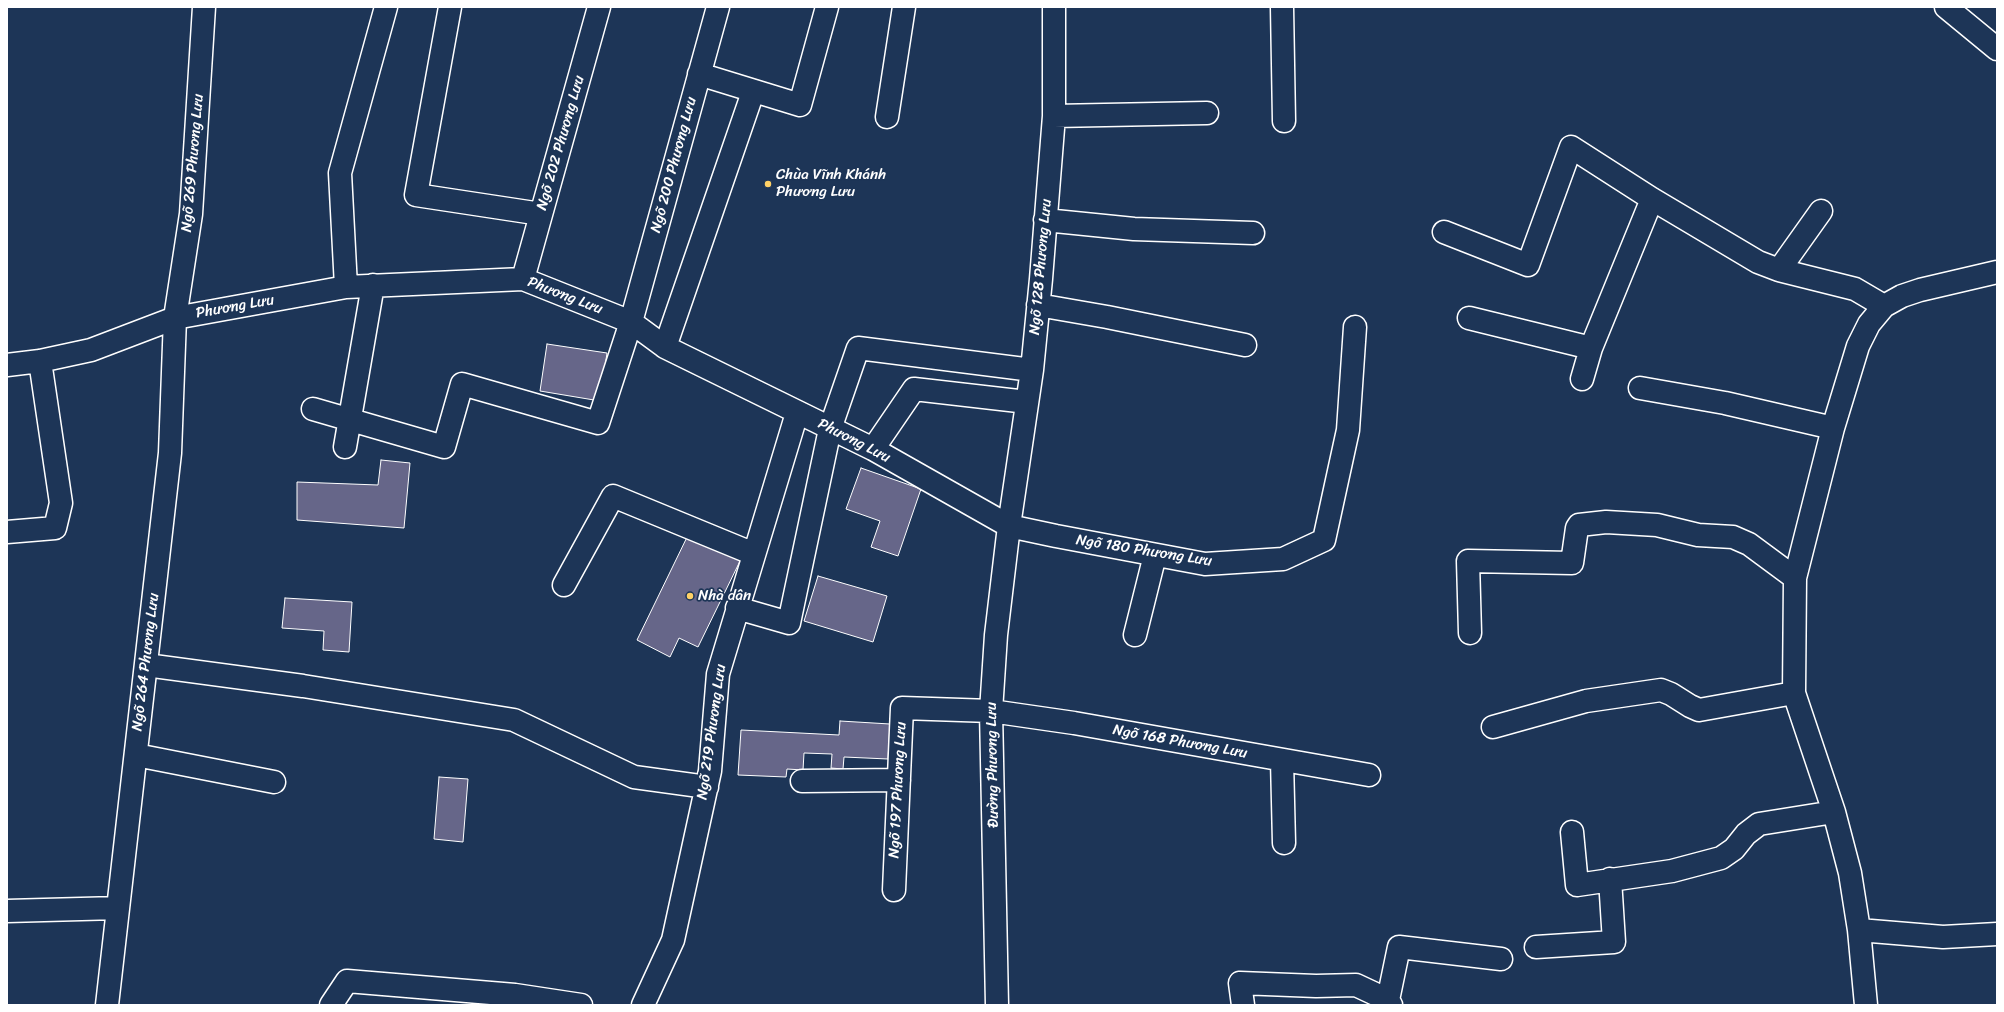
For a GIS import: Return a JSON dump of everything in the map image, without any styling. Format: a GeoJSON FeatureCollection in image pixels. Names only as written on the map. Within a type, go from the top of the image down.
{"type":"FeatureCollection","features":[{"type":"Feature","properties":{"kind":"street","name":"Ngõ 269 Phương Lưu"},"geometry":{"type":"LineString","coordinates":[[174,318],[191,214],[204,7]]}},
{"type":"Feature","properties":{"kind":"street"},"geometry":{"type":"LineString","coordinates":[[346,287],[340,173],[386,7]]}},
{"type":"Feature","properties":{"kind":"street"},"geometry":{"type":"LineString","coordinates":[[450,7],[416,195],[541,214]]}},
{"type":"Feature","properties":{"kind":"street","name":"Ngõ 202 Phương Lưu"},"geometry":{"type":"LineString","coordinates":[[523,279],[599,7]]}},
{"type":"Feature","properties":{"kind":"street","name":"Ngõ 200 Phương Lưu"},"geometry":{"type":"LineString","coordinates":[[350,420],[444,447],[462,384],[598,423],[631,322],[718,7]]}},
{"type":"Feature","properties":{"kind":"street"},"geometry":{"type":"LineString","coordinates":[[699,74],[753,92],[800,105],[827,7]]}},
{"type":"Feature","properties":{"kind":"street"},"geometry":{"type":"LineString","coordinates":[[887,117],[904,7]]}},
{"type":"Feature","properties":{"kind":"street","name":"Ngõ 128 Phương Lưu"},"geometry":{"type":"LineString","coordinates":[[1009,526],[1032,370],[1038,305],[1054,116],[1054,7]]}},
{"type":"Feature","properties":{"kind":"street"},"geometry":{"type":"LineString","coordinates":[[1282,7],[1284,122]]}},
{"type":"Feature","properties":{"kind":"street"},"geometry":{"type":"LineString","coordinates":[[1946,7],[1997,49]]}},
{"type":"Feature","properties":{"kind":"street"},"geometry":{"type":"LineString","coordinates":[[665,347],[753,92]]}},
{"type":"Feature","properties":{"kind":"street"},"geometry":{"type":"LineString","coordinates":[[1054,116],[1207,113]]}},
{"type":"Feature","properties":{"kind":"street"},"geometry":{"type":"LineString","coordinates":[[1444,232],[1528,265],[1571,147],[1652,199],[1758,262],[1778,270],[1855,289],[1884,306]]}},
{"type":"Feature","properties":{"kind":"street"},"geometry":{"type":"LineString","coordinates":[[1582,379],[1591,348],[1652,199]]}},
{"type":"Feature","properties":{"kind":"street"},"geometry":{"type":"LineString","coordinates":[[1778,270],[1821,211]]}},
{"type":"Feature","properties":{"kind":"street"},"geometry":{"type":"LineString","coordinates":[[1045,220],[1134,229],[1253,233]]}},
{"type":"Feature","properties":{"kind":"street"},"geometry":{"type":"LineString","coordinates":[[1866,1005],[1860,930],[1850,873],[1834,812],[1794,693],[1795,578],[1833,428],[1858,346],[1869,324],[1884,306],[1920,290],[1997,272]]}},
{"type":"Feature","properties":{"kind":"street","name":"Phương Lưu"},"geometry":{"type":"LineString","coordinates":[[7,365],[91,350],[174,318],[346,287],[523,279],[631,322],[665,347],[873,449],[1009,526]]}},
{"type":"Feature","properties":{"kind":"street"},"geometry":{"type":"LineString","coordinates":[[345,447],[373,285]]}},
{"type":"Feature","properties":{"kind":"street"},"geometry":{"type":"LineString","coordinates":[[1038,305],[1107,316],[1246,345]]}},
{"type":"Feature","properties":{"kind":"street","name":"Ngõ 264 Phương Lưu"},"geometry":{"type":"LineString","coordinates":[[107,1005],[170,453],[174,318]]}},
{"type":"Feature","properties":{"kind":"street"},"geometry":{"type":"LineString","coordinates":[[1470,318],[1591,348]]}},
{"type":"Feature","properties":{"kind":"street","name":"Ngõ 180 Phương Lưu"},"geometry":{"type":"LineString","coordinates":[[1009,526],[1205,564],[1284,560],[1324,540],[1348,430],[1355,327]]}},
{"type":"Feature","properties":{"kind":"street"},"geometry":{"type":"LineString","coordinates":[[737,608],[789,624],[830,429],[858,348],[1032,370]]}},
{"type":"Feature","properties":{"kind":"street"},"geometry":{"type":"LineString","coordinates":[[7,532],[55,528],[62,503],[40,360]]}},
{"type":"Feature","properties":{"kind":"street"},"geometry":{"type":"LineString","coordinates":[[1640,388],[1726,403],[1833,428]]}},
{"type":"Feature","properties":{"kind":"street"},"geometry":{"type":"LineString","coordinates":[[873,449],[914,389],[1027,402]]}},
{"type":"Feature","properties":{"kind":"street"},"geometry":{"type":"LineString","coordinates":[[313,409],[350,420]]}},
{"type":"Feature","properties":{"kind":"street","name":"Ngõ 219 Phương Lưu"},"geometry":{"type":"LineString","coordinates":[[643,1005],[672,940],[710,771],[718,674],[797,413]]}},
{"type":"Feature","properties":{"kind":"street"},"geometry":{"type":"LineString","coordinates":[[564,585],[613,496],[754,554]]}},
{"type":"Feature","properties":{"kind":"street"},"geometry":{"type":"LineString","coordinates":[[1470,633],[1468,561],[1572,563],[1577,528],[1579,525],[1606,522],[1657,525],[1698,535],[1733,537],[1749,544],[1795,578]]}},
{"type":"Feature","properties":{"kind":"street","name":"Đường Phương Lưu"},"geometry":{"type":"LineString","coordinates":[[997,1005],[992,711],[996,635],[1009,526]]}},
{"type":"Feature","properties":{"kind":"street"},"geometry":{"type":"LineString","coordinates":[[1135,635],[1155,554]]}},
{"type":"Feature","properties":{"kind":"street"},"geometry":{"type":"LineString","coordinates":[[146,665],[303,686],[514,720],[634,777],[707,787]]}},
{"type":"Feature","properties":{"kind":"street"},"geometry":{"type":"LineString","coordinates":[[1493,727],[1586,701],[1661,690],[1699,710],[1794,693]]}},
{"type":"Feature","properties":{"kind":"street","name":"Ngõ 197 Phương Lưu"},"geometry":{"type":"LineString","coordinates":[[894,890],[902,708],[992,711]]}},
{"type":"Feature","properties":{"kind":"street","name":"Ngõ 168 Phương Lưu"},"geometry":{"type":"LineString","coordinates":[[992,711],[1074,723],[1369,775]]}},
{"type":"Feature","properties":{"kind":"street"},"geometry":{"type":"LineString","coordinates":[[136,755],[274,782]]}},
{"type":"Feature","properties":{"kind":"street"},"geometry":{"type":"LineString","coordinates":[[1282,760],[1284,843]]}},
{"type":"Feature","properties":{"kind":"street"},"geometry":{"type":"LineString","coordinates":[[802,781],[899,780]]}},
{"type":"Feature","properties":{"kind":"street"},"geometry":{"type":"LineString","coordinates":[[1572,832],[1577,885],[1672,870],[1721,858],[1734,849],[1746,834],[1759,824],[1834,812]]}},
{"type":"Feature","properties":{"kind":"street"},"geometry":{"type":"LineString","coordinates":[[1536,947],[1614,942],[1610,879]]}},
{"type":"Feature","properties":{"kind":"street"},"geometry":{"type":"LineString","coordinates":[[7,911],[118,908]]}},
{"type":"Feature","properties":{"kind":"street"},"geometry":{"type":"LineString","coordinates":[[1860,930],[1943,937],[1997,934]]}},
{"type":"Feature","properties":{"kind":"street"},"geometry":{"type":"LineString","coordinates":[[1243,1005],[1240,983],[1316,986],[1356,985],[1389,1002],[1399,947],[1501,959]]}},
{"type":"Feature","properties":{"kind":"street"},"geometry":{"type":"LineString","coordinates":[[332,1005],[347,981],[511,1000],[581,1005]]}},
{"type":"Feature","properties":{"kind":"building"},"geometry":{"type":"Polygon","coordinates":[[[547,344],[607,353],[600,401],[540,391],[547,344]]]}},
{"type":"Feature","properties":{"kind":"building"},"geometry":{"type":"Polygon","coordinates":[[[381,460],[410,463],[404,528],[297,520],[297,482],[378,485],[381,460]]]}},
{"type":"Feature","properties":{"kind":"building"},"geometry":{"type":"Polygon","coordinates":[[[861,468],[921,489],[898,556],[871,547],[880,521],[846,509],[861,468]]]}},
{"type":"Feature","properties":{"kind":"building","name":"Nhà dân"},"geometry":{"type":"Polygon","coordinates":[[[691,529],[743,555],[698,647],[679,638],[670,657],[637,640],[691,529]]]}},
{"type":"Feature","properties":{"kind":"building"},"geometry":{"type":"Polygon","coordinates":[[[818,576],[887,596],[873,642],[804,621],[818,576]]]}},
{"type":"Feature","properties":{"kind":"building"},"geometry":{"type":"Polygon","coordinates":[[[285,598],[352,602],[349,652],[323,650],[324,631],[282,628],[285,598]]]}},
{"type":"Feature","properties":{"kind":"building"},"geometry":{"type":"Polygon","coordinates":[[[840,721],[890,724],[888,759],[844,757],[843,769],[831,768],[832,754],[804,753],[803,770],[787,769],[786,777],[738,775],[741,730],[839,735],[840,721]]]}},
{"type":"Feature","properties":{"kind":"building"},"geometry":{"type":"Polygon","coordinates":[[[439,777],[468,779],[463,842],[434,839],[439,777]]]}},
{"type":"Feature","properties":{"kind":"place","name":"Chùa Vĩnh Khánh Phương Lưu"},"geometry":{"type":"Point","coordinates":[768,184]}},
{"type":"Feature","properties":{"kind":"place","name":"Nhà dân"},"geometry":{"type":"Point","coordinates":[690,596]}}]}
